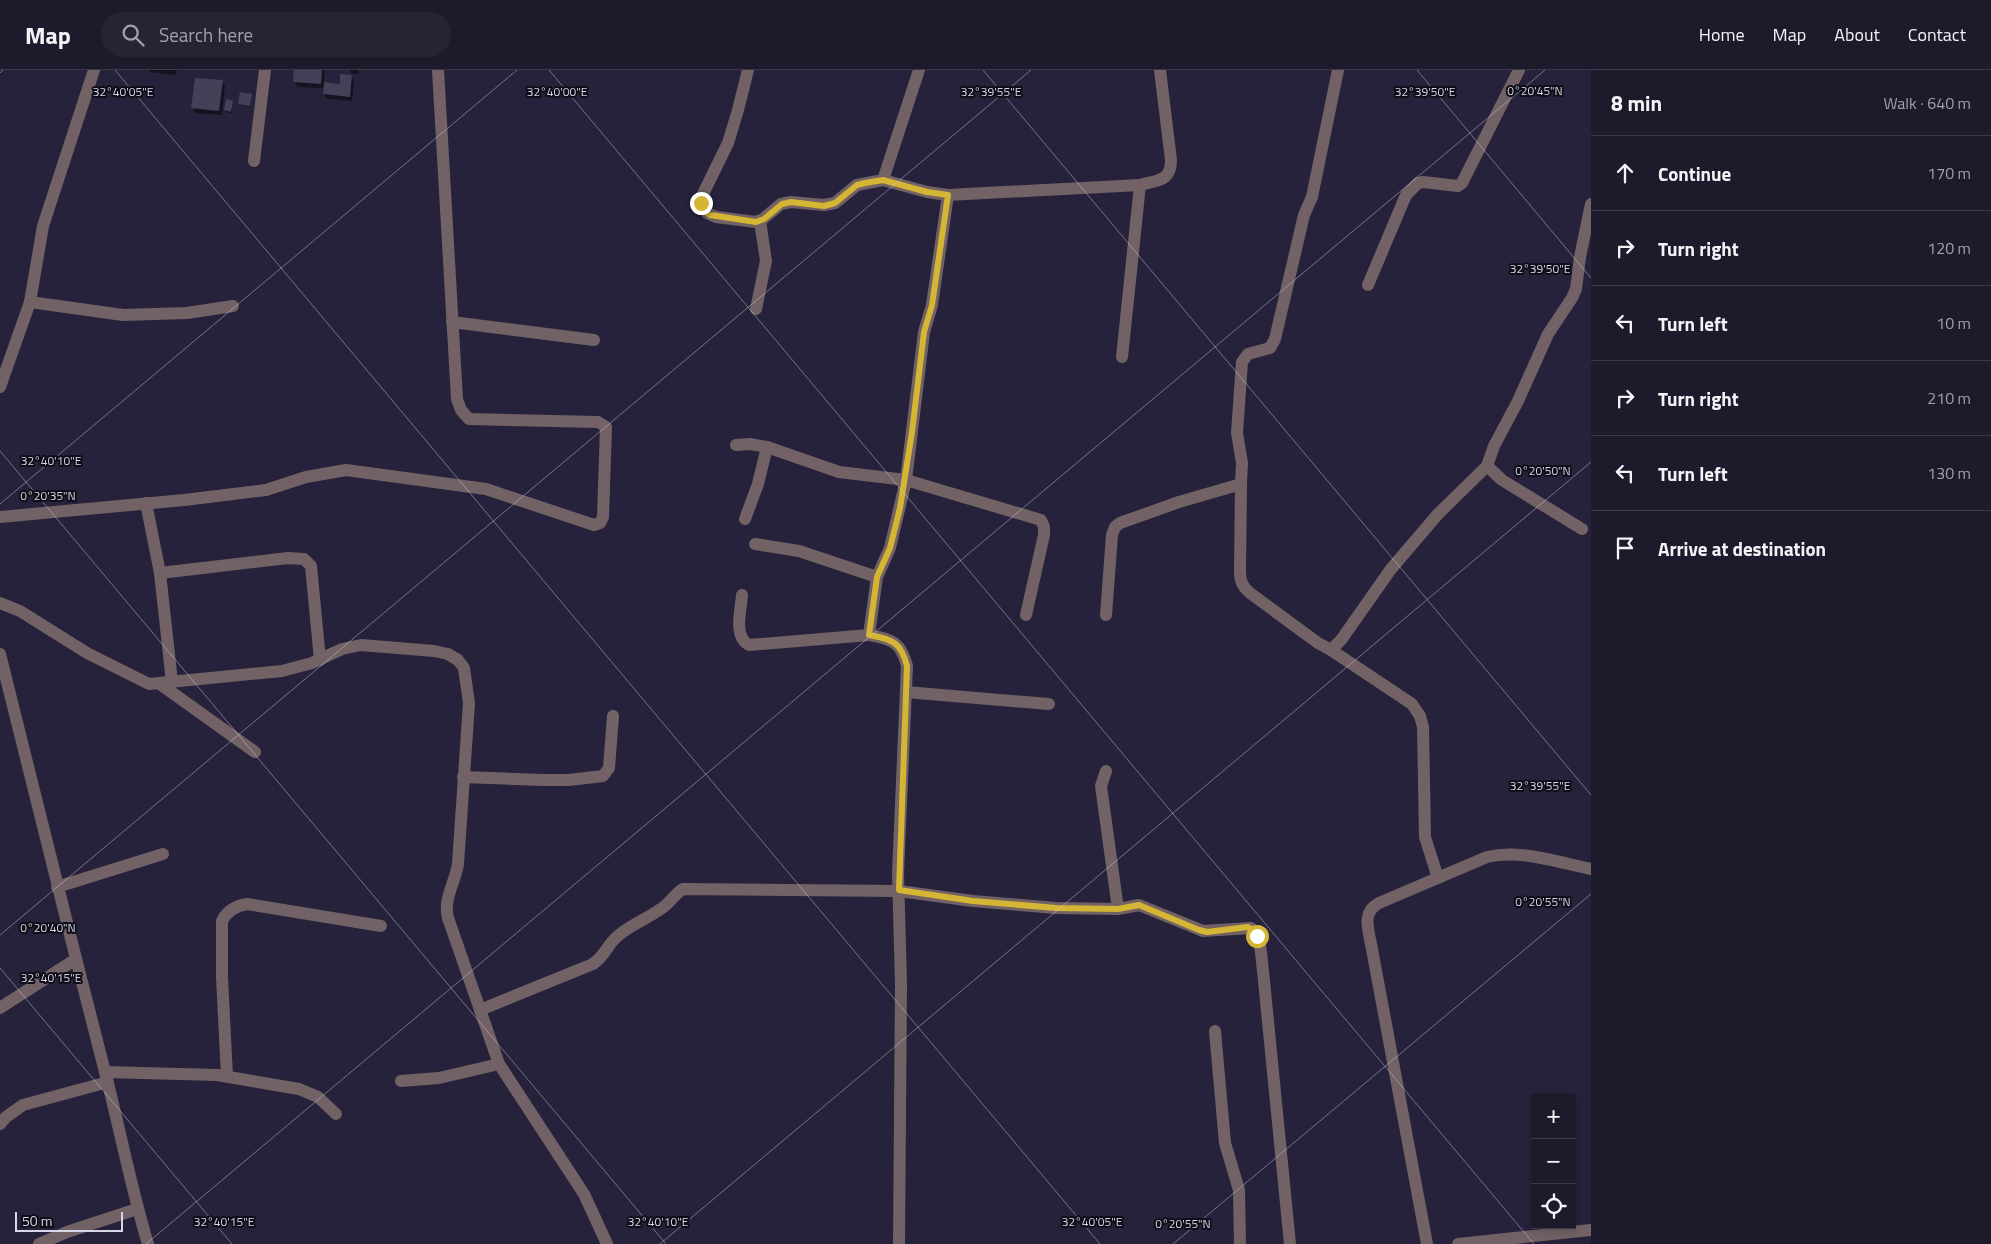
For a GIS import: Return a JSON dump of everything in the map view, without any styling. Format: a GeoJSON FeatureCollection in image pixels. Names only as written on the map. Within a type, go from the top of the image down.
{"type":"FeatureCollection","features":[{"type":"Feature","properties":{"kind":"street"},"geometry":{"type":"LineString","coordinates":[[0,387],[30,302],[42,226],[94,70]]}},
{"type":"Feature","properties":{"kind":"street"},"geometry":{"type":"LineString","coordinates":[[254,160],[264,70]]}},
{"type":"Feature","properties":{"kind":"street"},"geometry":{"type":"LineString","coordinates":[[0,517],[184,500],[266,490],[306,478],[346,470],[486,489],[594,525],[600,523],[603,517],[606,427],[598,422],[469,418],[461,410],[457,399],[438,70]]}},
{"type":"Feature","properties":{"kind":"street"},"geometry":{"type":"LineString","coordinates":[[748,70],[728,143],[701,200],[704,211],[710,215],[756,222],[782,204],[791,202],[824,206],[835,203],[857,185],[883,180],[927,192],[948,195],[1140,185],[1162,180],[1171,168],[1160,70]]}},
{"type":"Feature","properties":{"kind":"street"},"geometry":{"type":"LineString","coordinates":[[883,180],[919,70]]}},
{"type":"Feature","properties":{"kind":"street"},"geometry":{"type":"LineString","coordinates":[[1338,70],[1312,197],[1304,215],[1275,339],[1270,348],[1248,354],[1242,362],[1237,433],[1242,463],[1240,570],[1243,585],[1250,593],[1318,643],[1412,704],[1420,716],[1423,727],[1425,837],[1438,878]]}},
{"type":"Feature","properties":{"kind":"street"},"geometry":{"type":"LineString","coordinates":[[1368,285],[1406,194],[1418,183],[1423,182],[1458,186],[1462,183],[1519,70]]}},
{"type":"Feature","properties":{"kind":"street"},"geometry":{"type":"LineString","coordinates":[[1122,357],[1140,185]]}},
{"type":"Feature","properties":{"kind":"street"},"geometry":{"type":"LineString","coordinates":[[869,635],[877,577],[890,548],[906,480],[924,332],[932,305],[948,195]]}},
{"type":"Feature","properties":{"kind":"street"},"geometry":{"type":"LineString","coordinates":[[1331,650],[1342,640],[1391,569],[1438,514],[1487,466],[1494,446],[1518,401],[1548,334],[1576,289],[1580,257],[1591,204]]}},
{"type":"Feature","properties":{"kind":"street"},"geometry":{"type":"LineString","coordinates":[[756,310],[766,261],[760,221]]}},
{"type":"Feature","properties":{"kind":"street"},"geometry":{"type":"LineString","coordinates":[[30,302],[123,315],[187,313],[233,306]]}},
{"type":"Feature","properties":{"kind":"street"},"geometry":{"type":"LineString","coordinates":[[452,322],[594,340]]}},
{"type":"Feature","properties":{"kind":"street"},"geometry":{"type":"LineString","coordinates":[[736,445],[750,444],[767,447],[839,472],[906,480],[1041,520],[1044,527],[1044,535],[1026,615]]}},
{"type":"Feature","properties":{"kind":"street"},"geometry":{"type":"LineString","coordinates":[[746,519],[758,484],[767,447]]}},
{"type":"Feature","properties":{"kind":"street"},"geometry":{"type":"LineString","coordinates":[[1487,466],[1502,480],[1582,529]]}},
{"type":"Feature","properties":{"kind":"street"},"geometry":{"type":"LineString","coordinates":[[1106,615],[1112,535],[1115,527],[1120,523],[1178,502],[1241,484]]}},
{"type":"Feature","properties":{"kind":"street"},"geometry":{"type":"LineString","coordinates":[[146,503],[160,573],[166,683],[254,752]]}},
{"type":"Feature","properties":{"kind":"street"},"geometry":{"type":"LineString","coordinates":[[755,544],[798,550],[877,577]]}},
{"type":"Feature","properties":{"kind":"street"},"geometry":{"type":"LineString","coordinates":[[160,573],[288,558],[304,559],[311,566],[320,660]]}},
{"type":"Feature","properties":{"kind":"street"},"geometry":{"type":"LineString","coordinates":[[742,595],[739,628],[742,640],[749,645],[869,635],[891,640],[902,650],[907,666],[899,890],[901,984],[899,1244]]}},
{"type":"Feature","properties":{"kind":"street"},"geometry":{"type":"LineString","coordinates":[[0,603],[20,611],[87,653],[149,684],[282,671],[320,660],[351,647],[371,644],[434,651],[448,654],[458,660],[464,668],[470,702],[458,864],[456,877],[447,899],[446,911],[499,1064],[584,1194],[607,1244]]}},
{"type":"Feature","properties":{"kind":"street"},"geometry":{"type":"LineString","coordinates":[[0,654],[3,678],[106,1077],[137,1209],[148,1244]]}},
{"type":"Feature","properties":{"kind":"street"},"geometry":{"type":"LineString","coordinates":[[906,692],[1049,704]]}},
{"type":"Feature","properties":{"kind":"street"},"geometry":{"type":"LineString","coordinates":[[463,778],[543,780],[603,776],[609,768],[613,716]]}},
{"type":"Feature","properties":{"kind":"street"},"geometry":{"type":"LineString","coordinates":[[1106,771],[1101,786],[1118,909]]}},
{"type":"Feature","properties":{"kind":"street"},"geometry":{"type":"LineString","coordinates":[[1427,1244],[1367,919],[1368,914],[1373,906],[1487,857],[1506,853],[1591,869]]}},
{"type":"Feature","properties":{"kind":"street"},"geometry":{"type":"LineString","coordinates":[[57,887],[163,854]]}},
{"type":"Feature","properties":{"kind":"street"},"geometry":{"type":"LineString","coordinates":[[480,1010],[593,964],[605,954],[610,944],[620,934],[666,905],[676,893],[683,889],[899,890],[973,901],[1056,908],[1118,909],[1139,905],[1203,931],[1248,927],[1255,932],[1259,940],[1264,971],[1290,1244]]}},
{"type":"Feature","properties":{"kind":"street"},"geometry":{"type":"LineString","coordinates":[[227,1076],[222,978],[222,921],[225,915],[238,905],[247,904],[381,926]]}},
{"type":"Feature","properties":{"kind":"street"},"geometry":{"type":"LineString","coordinates":[[0,1008],[76,959]]}},
{"type":"Feature","properties":{"kind":"street"},"geometry":{"type":"LineString","coordinates":[[1215,1031],[1225,1144],[1239,1190],[1240,1244]]}},
{"type":"Feature","properties":{"kind":"street"},"geometry":{"type":"LineString","coordinates":[[401,1081],[438,1078],[499,1064]]}},
{"type":"Feature","properties":{"kind":"street"},"geometry":{"type":"LineString","coordinates":[[0,1124],[6,1117],[23,1105],[106,1077],[180,1073],[227,1076],[308,1091],[318,1097],[336,1114]]}},
{"type":"Feature","properties":{"kind":"street"},"geometry":{"type":"LineString","coordinates":[[39,1244],[67,1232],[137,1209]]}},
{"type":"Feature","properties":{"kind":"street"},"geometry":{"type":"LineString","coordinates":[[1458,1244],[1591,1230]]}},
{"type":"Feature","properties":{"kind":"building"},"geometry":{"type":"Polygon","coordinates":[[[294,70],[322,70],[321,84],[293,82],[294,70]]]}},
{"type":"Feature","properties":{"kind":"building"},"geometry":{"type":"Polygon","coordinates":[[[340,74],[352,75],[350,97],[323,94],[324,82],[340,84],[340,74]]]}},
{"type":"Feature","properties":{"kind":"building"},"geometry":{"type":"Polygon","coordinates":[[[195,78],[223,80],[219,111],[191,108],[195,78]]]}},
{"type":"Feature","properties":{"kind":"building"},"geometry":{"type":"Polygon","coordinates":[[[240,92],[252,94],[250,106],[238,104],[240,92]]]}},
{"type":"Feature","properties":{"kind":"building"},"geometry":{"type":"Polygon","coordinates":[[[226,99],[233,101],[231,112],[224,110],[226,99]]]}},
{"type":"Feature","properties":{"kind":"route"},"geometry":{"type":"LineString","coordinates":[[701,203],[704,211],[710,215],[756,222],[764,219],[782,204],[791,202],[824,206],[835,203],[857,185],[883,180],[927,192],[948,195],[932,305],[924,332],[906,480],[890,548],[877,577],[869,635],[891,640],[897,644],[902,650],[907,666],[898,872],[899,890],[973,901],[1056,908],[1118,909],[1139,905],[1199,930],[1207,932],[1248,927],[1257,936]]}}]}
